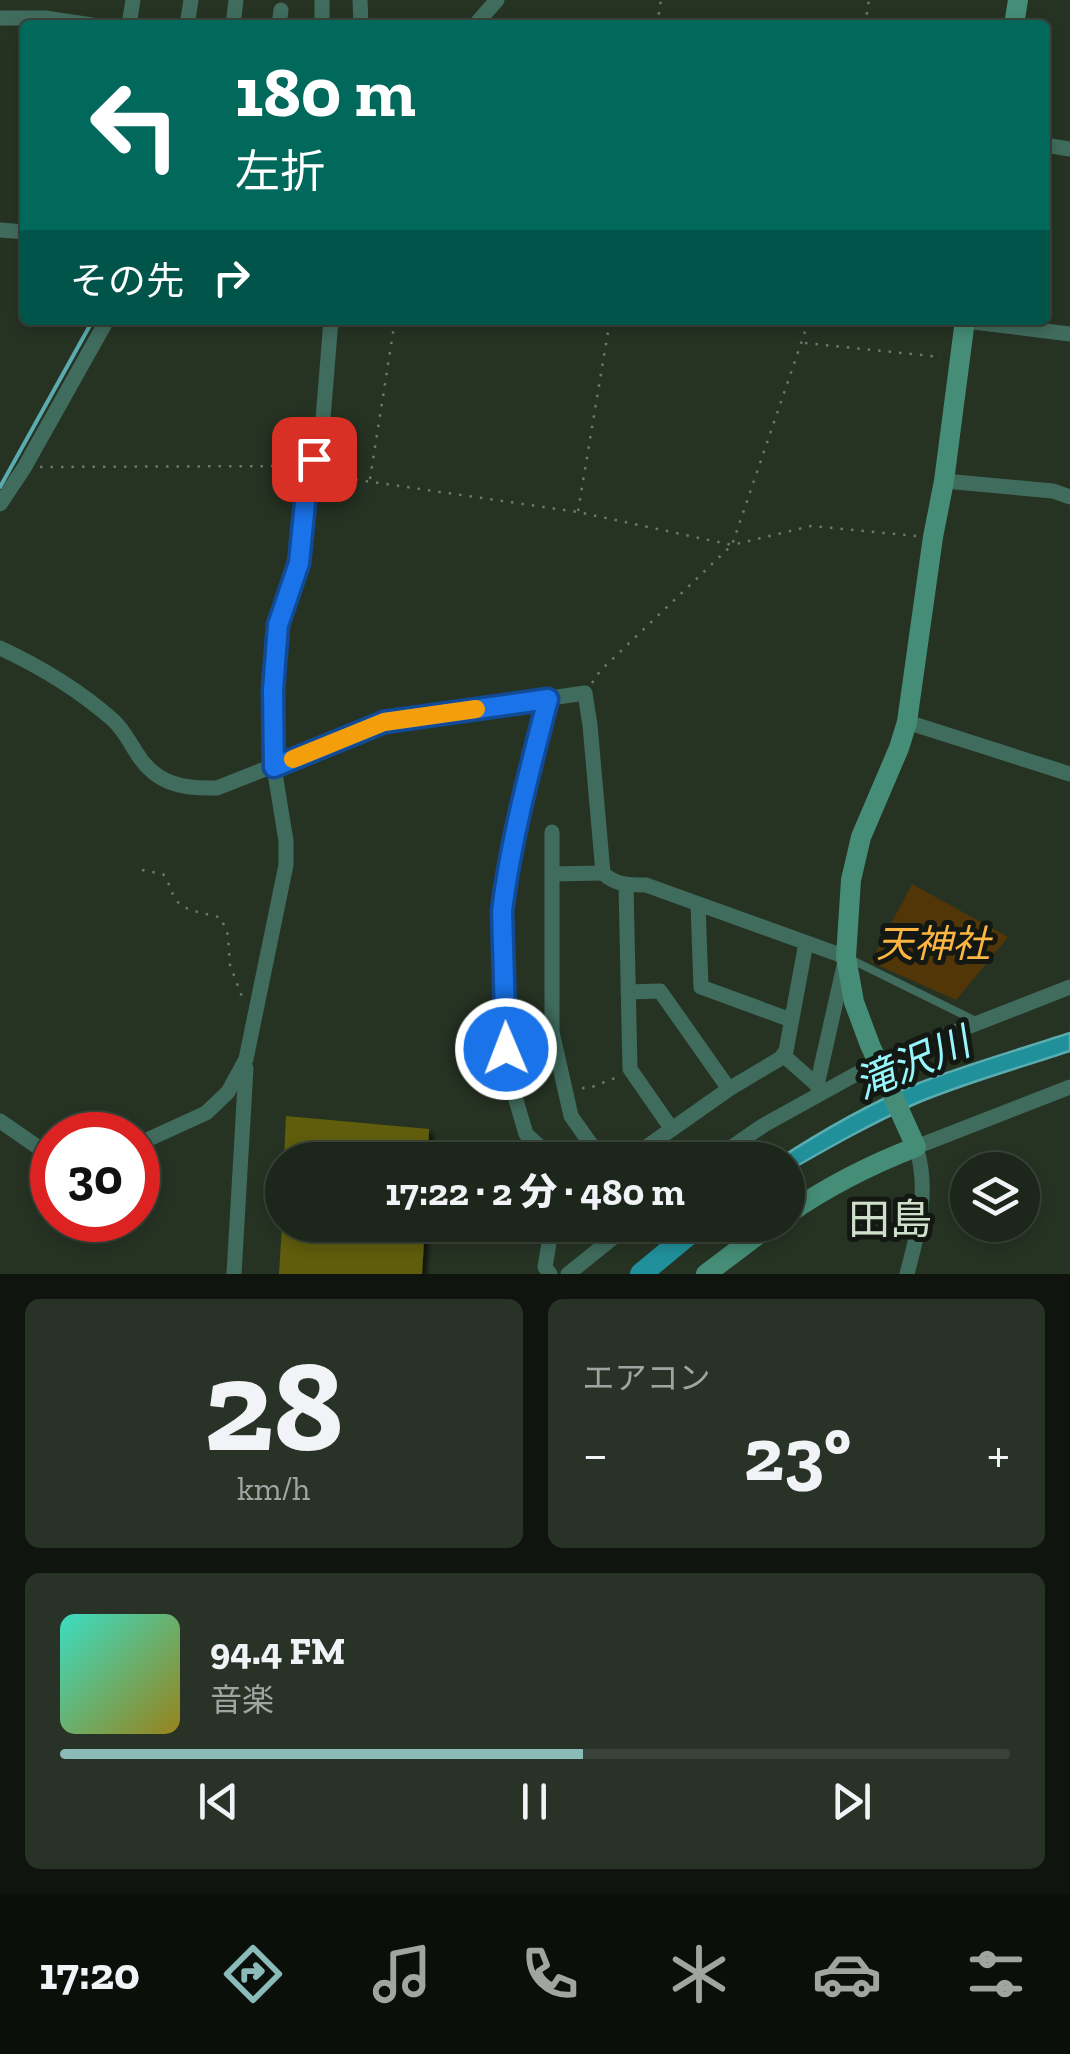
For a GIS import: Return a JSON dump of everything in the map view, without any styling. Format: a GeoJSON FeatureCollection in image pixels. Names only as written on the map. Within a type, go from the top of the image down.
{"type":"FeatureCollection","features":[{"type":"Feature","properties":{"kind":"street"},"geometry":{"type":"LineString","coordinates":[[479,20],[497,0]]}},
{"type":"Feature","properties":{"kind":"street"},"geometry":{"type":"LineString","coordinates":[[0,18],[58,20]]}},
{"type":"Feature","properties":{"kind":"street"},"geometry":{"type":"LineString","coordinates":[[0,504],[104,325]]}},
{"type":"Feature","properties":{"kind":"street"},"geometry":{"type":"LineString","coordinates":[[234,1274],[246,1060],[286,864],[274,767],[273,690],[278,625],[299,563],[306,493],[322,419],[330,325]]}},
{"type":"Feature","properties":{"kind":"street"},"geometry":{"type":"LineString","coordinates":[[818,1090],[846,957],[851,880],[861,837],[907,722],[964,325]]}},
{"type":"Feature","properties":{"kind":"street"},"geometry":{"type":"LineString","coordinates":[[1002,325],[1070,334]]}},
{"type":"Feature","properties":{"kind":"street"},"geometry":{"type":"LineString","coordinates":[[944,481],[1053,491],[1070,497]]}},
{"type":"Feature","properties":{"kind":"street"},"geometry":{"type":"LineString","coordinates":[[0,648],[60,679],[100,710],[122,730],[138,757],[160,779],[194,789],[217,788],[384,722],[585,693],[603,873],[610,880],[646,886],[846,957]]}},
{"type":"Feature","properties":{"kind":"street"},"geometry":{"type":"LineString","coordinates":[[535,1142],[526,1134],[506,1066],[502,911],[515,828],[548,699]]}},
{"type":"Feature","properties":{"kind":"street"},"geometry":{"type":"LineString","coordinates":[[907,722],[1070,774]]}},
{"type":"Feature","properties":{"kind":"street"},"geometry":{"type":"LineString","coordinates":[[552,832],[552,1032],[571,1116],[589,1142]]}},
{"type":"Feature","properties":{"kind":"street"},"geometry":{"type":"LineString","coordinates":[[552,874],[603,873]]}},
{"type":"Feature","properties":{"kind":"street"},"geometry":{"type":"LineString","coordinates":[[626,885],[631,1072],[671,1128]]}},
{"type":"Feature","properties":{"kind":"street"},"geometry":{"type":"LineString","coordinates":[[698,904],[701,987],[791,1020]]}},
{"type":"Feature","properties":{"kind":"street"},"geometry":{"type":"LineString","coordinates":[[652,1142],[783,1054],[806,943]]}},
{"type":"Feature","properties":{"kind":"street"},"geometry":{"type":"LineString","coordinates":[[846,957],[854,1002],[921,1164],[923,1195],[907,1274]]}},
{"type":"Feature","properties":{"kind":"street"},"geometry":{"type":"LineString","coordinates":[[739,1142],[818,1090],[1070,988]]}},
{"type":"Feature","properties":{"kind":"street"},"geometry":{"type":"LineString","coordinates":[[628,992],[660,992],[730,1089]]}},
{"type":"Feature","properties":{"kind":"street"},"geometry":{"type":"LineString","coordinates":[[783,1054],[818,1090]]}},
{"type":"Feature","properties":{"kind":"street"},"geometry":{"type":"LineString","coordinates":[[160,1134],[206,1114],[228,1092],[246,1060]]}},
{"type":"Feature","properties":{"kind":"street"},"geometry":{"type":"LineString","coordinates":[[805,1202],[914,1141],[1070,1087]]}},
{"type":"Feature","properties":{"kind":"street"},"geometry":{"type":"LineString","coordinates":[[0,1121],[30,1141]]}},
{"type":"Feature","properties":{"kind":"street"},"geometry":{"type":"LineString","coordinates":[[550,1242],[546,1267],[550,1274]]}},
{"type":"Feature","properties":{"kind":"street"},"geometry":{"type":"LineString","coordinates":[[568,1274],[608,1242]]}},
{"type":"Feature","properties":{"kind":"street"},"geometry":{"type":"LineString","coordinates":[[706,1274],[748,1242]]}},
{"type":"Feature","properties":{"kind":"lane"},"geometry":{"type":"LineString","coordinates":[[846,957],[980,1022]]}},
{"type":"Feature","properties":{"kind":"path"},"geometry":{"type":"LineString","coordinates":[[370,480],[394,325]]}},
{"type":"Feature","properties":{"kind":"path"},"geometry":{"type":"LineString","coordinates":[[578,512],[609,325]]}},
{"type":"Feature","properties":{"kind":"path"},"geometry":{"type":"LineString","coordinates":[[585,693],[600,671],[732,545],[808,325]]}},
{"type":"Feature","properties":{"kind":"path"},"geometry":{"type":"LineString","coordinates":[[803,342],[958,359]]}},
{"type":"Feature","properties":{"kind":"path"},"geometry":{"type":"LineString","coordinates":[[24,468],[312,470],[578,512],[732,545],[811,526],[933,537]]}},
{"type":"Feature","properties":{"kind":"path"},"geometry":{"type":"LineString","coordinates":[[142,870],[163,874],[185,908],[221,918],[238,989],[246,1006],[256,1013]]}},
{"type":"Feature","properties":{"kind":"path"},"geometry":{"type":"LineString","coordinates":[[566,1088],[588,1088],[631,1072]]}},
{"type":"Feature","properties":{"kind":"green space","name":"天神社"},"geometry":{"type":"Polygon","coordinates":[[[912,884],[1008,937],[956,1000],[871,962],[912,884]]]}},
{"type":"Feature","properties":{"kind":"water"},"geometry":{"type":"Polygon","coordinates":[[[1070,1033],[1070,1051],[917,1103],[805,1162],[805,1143],[844,1120],[914,1085],[1070,1033]]]}},
{"type":"Feature","properties":{"kind":"building"},"geometry":{"type":"Polygon","coordinates":[[[286,1116],[429,1129],[429,1142],[285,1142],[286,1116]]]}},
{"type":"Feature","properties":{"kind":"building"},"geometry":{"type":"Polygon","coordinates":[[[281,1242],[424,1242],[422,1274],[279,1274],[281,1242]]]}},
{"type":"Feature","properties":{"kind":"waterway"},"geometry":{"type":"LineString","coordinates":[[0,487],[90,325]]}},
{"type":"Feature","properties":{"kind":"waterway","name":"滝沢川"},"geometry":{"type":"LineString","coordinates":[[641,1274],[680,1242]]}},
{"type":"Feature","properties":{"kind":"slow traffic"},"geometry":{"type":"LineString","coordinates":[[293,759],[384,722],[476,709]]}},
{"type":"Feature","properties":{"kind":"district","name":"田島"},"geometry":{"type":"Point","coordinates":[890,1219]}},
{"type":"Feature","properties":{"kind":"route"},"geometry":{"type":"LineString","coordinates":[[314,459],[306,493],[299,563],[278,625],[273,690],[274,767],[384,722],[548,699],[515,828],[502,911],[506,1049]]}}]}
